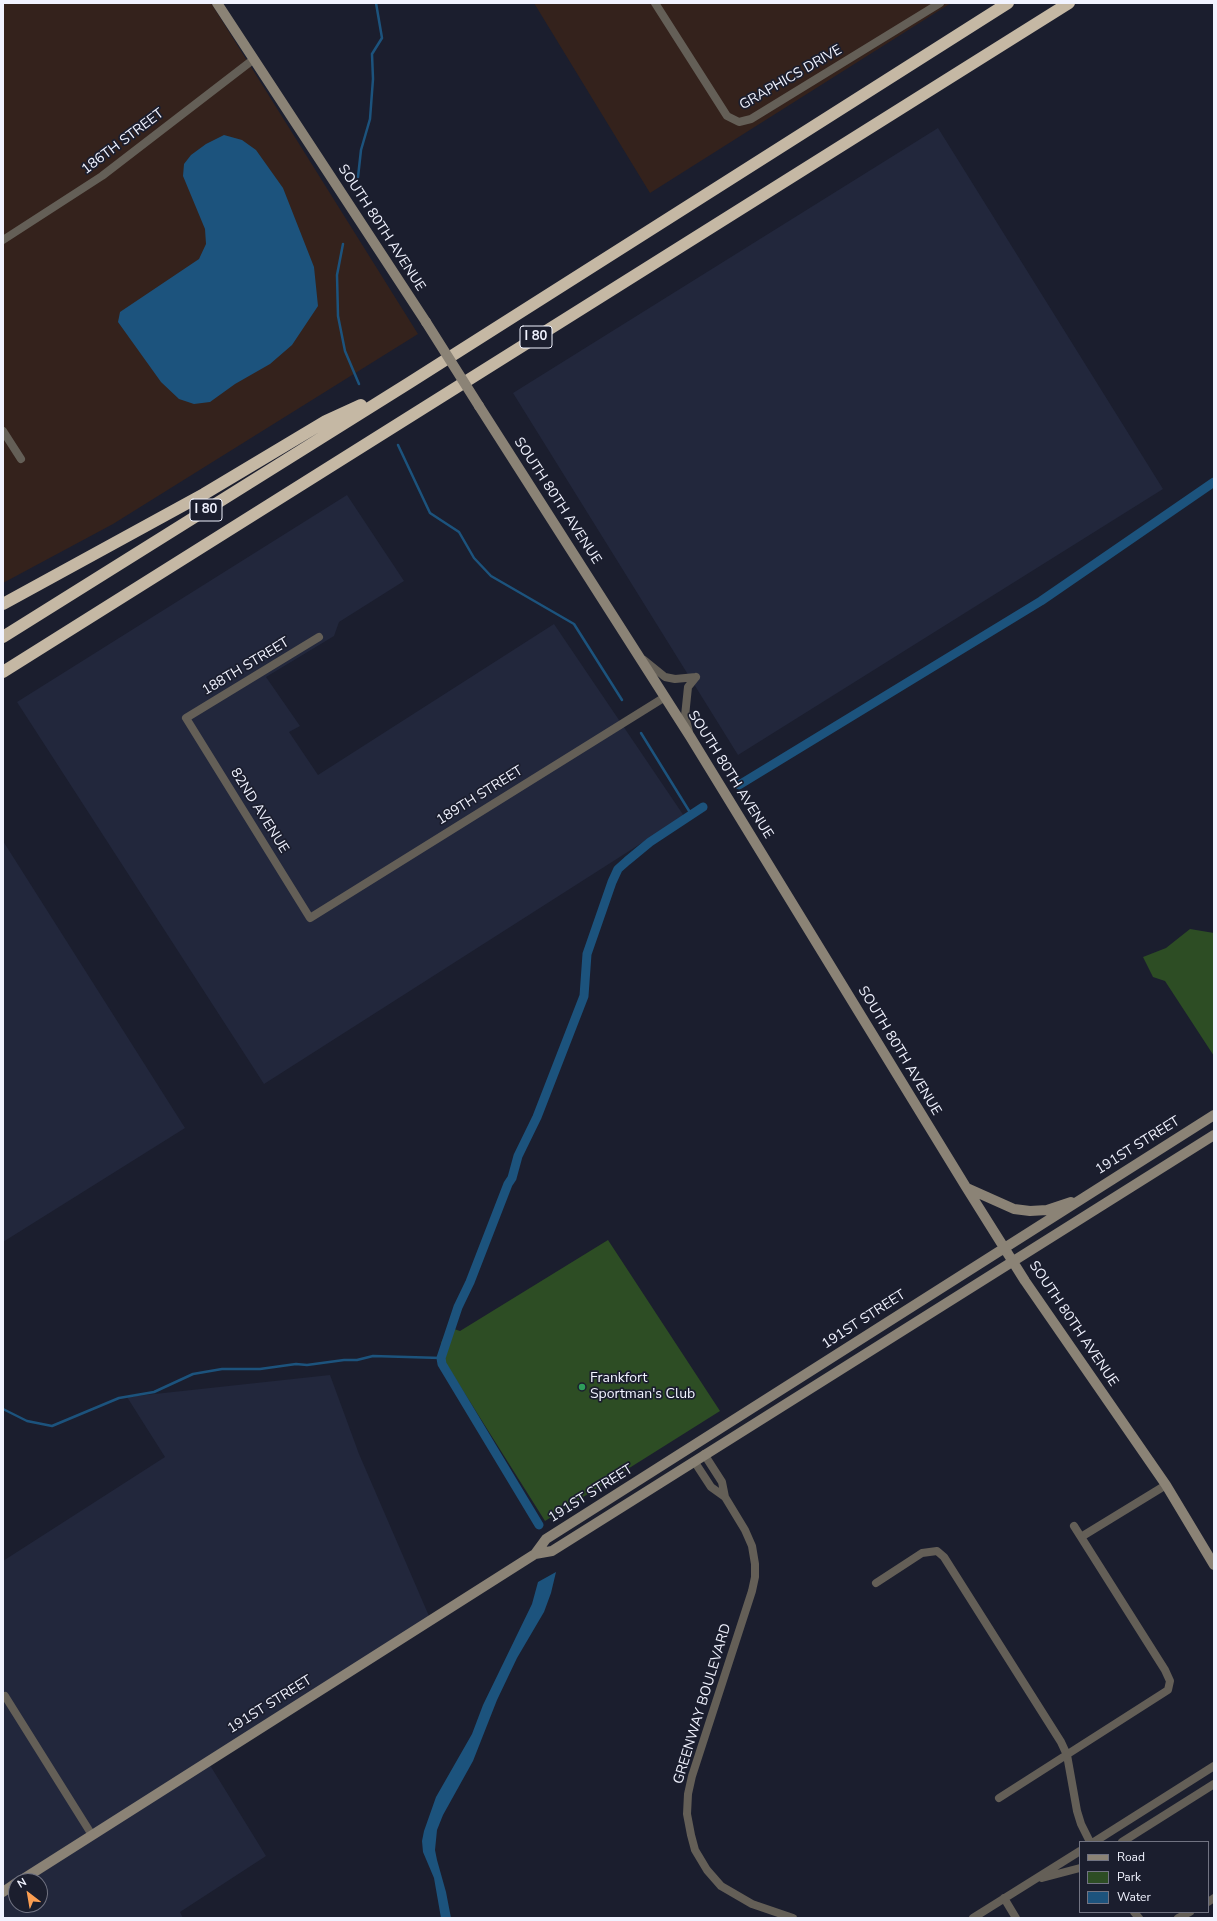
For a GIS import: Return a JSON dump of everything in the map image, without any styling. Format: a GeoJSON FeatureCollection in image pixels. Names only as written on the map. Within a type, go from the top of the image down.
{"type":"FeatureCollection","features":[{"type":"Feature","properties":{"kind":"highway","name":"I 80"},"geometry":{"type":"LineString","coordinates":[[3,637],[409,383],[1008,3]]}},
{"type":"Feature","properties":{"kind":"highway","name":"I 80"},"geometry":{"type":"LineString","coordinates":[[3,672],[1069,3]]}},
{"type":"Feature","properties":{"kind":"highway"},"geometry":{"type":"LineString","coordinates":[[3,604],[204,494],[326,422],[409,383]]}},
{"type":"Feature","properties":{"kind":"main road","name":"SOUTH 80TH AVENUE"},"geometry":{"type":"LineString","coordinates":[[216,3],[426,322],[691,738],[1004,1248],[1166,1485],[1214,1565]]}},
{"type":"Feature","properties":{"kind":"main road","name":"191ST STREET"},"geometry":{"type":"LineString","coordinates":[[535,1554],[546,1538],[1214,1115]]}},
{"type":"Feature","properties":{"kind":"main road","name":"191ST STREET"},"geometry":{"type":"LineString","coordinates":[[33,1873],[535,1554],[552,1551],[704,1454],[1214,1136]]}},
{"type":"Feature","properties":{"kind":"main road"},"geometry":{"type":"LineString","coordinates":[[966,1187],[1014,1209],[1030,1211],[1047,1210],[1082,1198]]}},
{"type":"Feature","properties":{"kind":"street","name":"GRAPHICS DRIVE"},"geometry":{"type":"LineString","coordinates":[[655,3],[727,116],[739,122],[751,119],[940,3]]}},
{"type":"Feature","properties":{"kind":"street","name":"186TH STREET"},"geometry":{"type":"LineString","coordinates":[[3,240],[102,176],[254,60]]}},
{"type":"Feature","properties":{"kind":"street"},"geometry":{"type":"LineString","coordinates":[[3,431],[21,459]]}},
{"type":"Feature","properties":{"kind":"street","name":"188TH STREET"},"geometry":{"type":"LineString","coordinates":[[186,718],[319,637]]}},
{"type":"Feature","properties":{"kind":"street"},"geometry":{"type":"LineString","coordinates":[[637,654],[658,673],[665,677],[675,679],[696,677],[688,687],[685,716],[691,738]]}},
{"type":"Feature","properties":{"kind":"street","name":"189TH STREET"},"geometry":{"type":"LineString","coordinates":[[310,918],[665,697]]}},
{"type":"Feature","properties":{"kind":"street","name":"82ND AVENUE"},"geometry":{"type":"LineString","coordinates":[[186,718],[310,918]]}},
{"type":"Feature","properties":{"kind":"street","name":"GREENWAY BOULEVARD"},"geometry":{"type":"LineString","coordinates":[[704,1454],[722,1482],[725,1497],[746,1530],[752,1546],[755,1564],[755,1577],[746,1611],[692,1776],[687,1814],[689,1828],[695,1850],[707,1870],[721,1886],[752,1904],[793,1918]]}},
{"type":"Feature","properties":{"kind":"street","name":"GREENWAY BOULEVARD"},"geometry":{"type":"LineString","coordinates":[[694,1461],[711,1487],[725,1497]]}},
{"type":"Feature","properties":{"kind":"street"},"geometry":{"type":"LineString","coordinates":[[1081,1537],[1166,1485]]}},
{"type":"Feature","properties":{"kind":"street"},"geometry":{"type":"LineString","coordinates":[[999,1798],[1168,1690],[1170,1681],[1165,1670],[1074,1526]]}},
{"type":"Feature","properties":{"kind":"street"},"geometry":{"type":"LineString","coordinates":[[876,1583],[922,1553],[937,1551],[944,1557],[1068,1755],[1077,1811],[1081,1824],[1090,1841]]}},
{"type":"Feature","properties":{"kind":"street"},"geometry":{"type":"LineString","coordinates":[[5,1696],[92,1835]]}},
{"type":"Feature","properties":{"kind":"street"},"geometry":{"type":"LineString","coordinates":[[1096,1841],[1214,1766]]}},
{"type":"Feature","properties":{"kind":"street"},"geometry":{"type":"LineString","coordinates":[[1124,1841],[1214,1784]]}},
{"type":"Feature","properties":{"kind":"street"},"geometry":{"type":"LineString","coordinates":[[973,1918],[1036,1880],[1079,1852]]}},
{"type":"Feature","properties":{"kind":"street"},"geometry":{"type":"LineString","coordinates":[[1036,1880],[1079,1868]]}},
{"type":"Feature","properties":{"kind":"street"},"geometry":{"type":"LineString","coordinates":[[1004,1898],[1016,1918]]}},
{"type":"Feature","properties":{"kind":"street"},"geometry":{"type":"LineString","coordinates":[[1178,1918],[1188,1913]]}},
{"type":"Feature","properties":{"kind":"shaded area"},"geometry":{"type":"Polygon","coordinates":[[[3,3],[211,3],[418,334],[113,524],[3,583],[3,3]]]}},
{"type":"Feature","properties":{"kind":"shaded area"},"geometry":{"type":"Polygon","coordinates":[[[534,3],[951,3],[650,193],[534,3]]]}},
{"type":"Feature","properties":{"kind":"shaded area"},"geometry":{"type":"Polygon","coordinates":[[[938,128],[1163,489],[738,755],[513,393],[938,128]]]}},
{"type":"Feature","properties":{"kind":"shaded area"},"geometry":{"type":"Polygon","coordinates":[[[347,495],[404,581],[339,622],[334,636],[266,677],[300,726],[289,732],[318,775],[554,624],[684,816],[264,1084],[17,702],[347,495]]]}},
{"type":"Feature","properties":{"kind":"shaded area"},"geometry":{"type":"Polygon","coordinates":[[[3,841],[185,1128],[3,1242],[3,841]]]}},
{"type":"Feature","properties":{"kind":"shaded area"},"geometry":{"type":"Polygon","coordinates":[[[330,1375],[359,1454],[432,1623],[208,1762],[266,1856],[180,1912],[183,1918],[3,1918],[3,1561],[165,1457],[127,1397],[330,1375]]]}},
{"type":"Feature","properties":{"kind":"green space"},"geometry":{"type":"Polygon","coordinates":[[[1190,929],[1214,933],[1214,1056],[1165,981],[1153,977],[1143,957],[1166,948],[1190,929]]]}},
{"type":"Feature","properties":{"kind":"green space","name":"Frankfort Sportman's Club"},"geometry":{"type":"Polygon","coordinates":[[[608,1240],[720,1411],[545,1521],[445,1362],[441,1343],[448,1327],[460,1331],[608,1240]]]}},
{"type":"Feature","properties":{"kind":"water"},"geometry":{"type":"Polygon","coordinates":[[[224,135],[242,140],[256,150],[283,188],[314,267],[318,306],[292,345],[270,364],[235,384],[210,402],[194,404],[179,399],[161,382],[118,322],[120,312],[199,259],[206,244],[205,229],[183,176],[184,164],[191,155],[206,144],[224,135]]]}},
{"type":"Feature","properties":{"kind":"water"},"geometry":{"type":"Polygon","coordinates":[[[556,1572],[551,1593],[544,1612],[517,1658],[497,1700],[473,1761],[443,1815],[437,1830],[435,1850],[451,1918],[441,1918],[434,1878],[423,1852],[422,1841],[424,1831],[436,1797],[472,1734],[483,1705],[532,1604],[538,1582],[556,1572]]]}},
{"type":"Feature","properties":{"kind":"waterway"},"geometry":{"type":"LineString","coordinates":[[358,177],[361,150],[370,119],[373,79],[372,54],[382,38],[376,3]]}},
{"type":"Feature","properties":{"kind":"waterway"},"geometry":{"type":"LineString","coordinates":[[343,244],[337,275],[338,316],[345,351],[359,384]]}},
{"type":"Feature","properties":{"kind":"waterway"},"geometry":{"type":"LineString","coordinates":[[398,445],[430,513],[459,532],[474,558],[491,576],[574,624],[622,700]]}},
{"type":"Feature","properties":{"kind":"waterway"},"geometry":{"type":"LineString","coordinates":[[739,785],[1041,601],[1214,482]]}},
{"type":"Feature","properties":{"kind":"waterway"},"geometry":{"type":"LineString","coordinates":[[641,733],[691,814]]}},
{"type":"Feature","properties":{"kind":"waterway"},"geometry":{"type":"LineString","coordinates":[[539,1525],[442,1364],[441,1358],[458,1307],[470,1282],[508,1184],[512,1178],[518,1156],[537,1117],[584,996],[587,954],[618,869],[650,842],[703,807]]}},
{"type":"Feature","properties":{"kind":"waterway"},"geometry":{"type":"LineString","coordinates":[[3,1409],[27,1421],[52,1426],[119,1398],[154,1392],[193,1374],[222,1369],[260,1369],[296,1364],[307,1365],[344,1360],[357,1360],[373,1356],[441,1358]]}},
{"type":"Feature","properties":{"kind":"place","name":"Frankfort Sportman's Club"},"geometry":{"type":"Point","coordinates":[582,1387]}}]}
